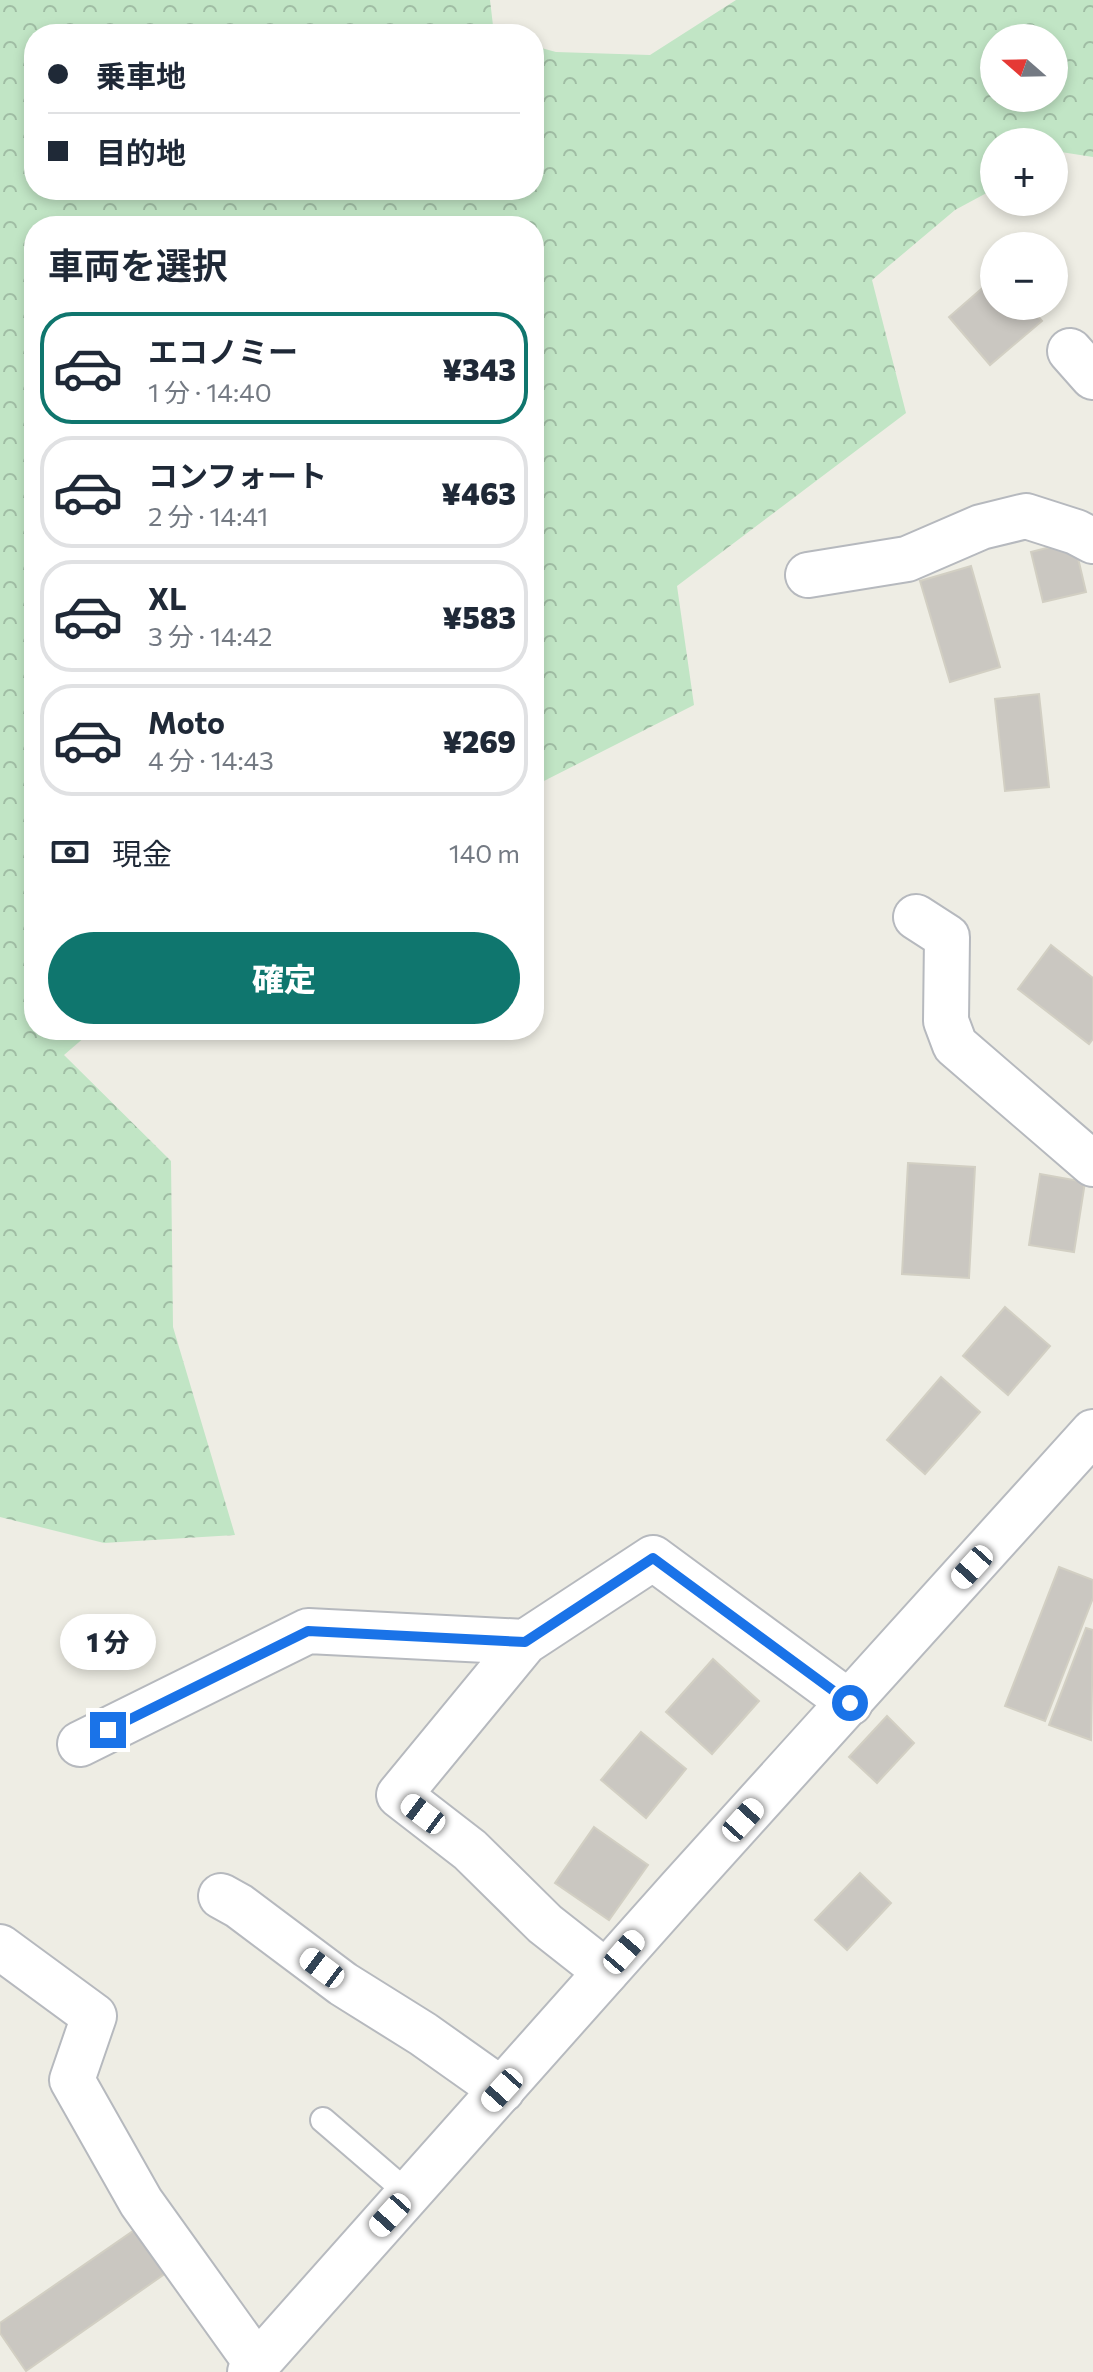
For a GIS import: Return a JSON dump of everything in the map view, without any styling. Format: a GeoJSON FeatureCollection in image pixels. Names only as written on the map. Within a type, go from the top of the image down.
{"type":"FeatureCollection","features":[{"type":"Feature","properties":{"kind":"street"},"geometry":{"type":"LineString","coordinates":[[808,575],[907,559],[981,527],[1026,516],[1076,532],[1093,541]]}},
{"type":"Feature","properties":{"kind":"street"},"geometry":{"type":"LineString","coordinates":[[916,917],[947,937],[946,1021],[955,1045],[1093,1164]]}},
{"type":"Feature","properties":{"kind":"street"},"geometry":{"type":"LineString","coordinates":[[0,1947],[94,2016],[72,2080],[141,2202],[254,2368],[1093,1432]]}},
{"type":"Feature","properties":{"kind":"street"},"geometry":{"type":"LineString","coordinates":[[606,1972],[545,1924],[470,1850],[399,1795],[525,1642],[653,1558],[850,1703]]}},
{"type":"Feature","properties":{"kind":"street"},"geometry":{"type":"LineString","coordinates":[[80,1744],[308,1631],[525,1642]]}},
{"type":"Feature","properties":{"kind":"street"},"geometry":{"type":"LineString","coordinates":[[221,1896],[239,1906],[343,1984],[423,2034],[502,2090]]}},
{"type":"Feature","properties":{"kind":"lane"},"geometry":{"type":"LineString","coordinates":[[323,2120],[409,2194]]}},
{"type":"Feature","properties":{"kind":"green space"},"geometry":{"type":"Polygon","coordinates":[[[0,0],[490,0],[493,24],[24,24],[24,200],[544,200],[544,49],[556,52],[650,55],[736,0],[1093,0],[1093,157],[1068,153],[1068,128],[980,128],[980,197],[955,210],[872,280],[906,413],[677,586],[694,705],[544,781],[544,216],[24,216],[24,1040],[81,1040],[64,1055],[171,1161],[173,1327],[235,1535],[104,1543],[0,1517],[0,0]]]}},
{"type":"Feature","properties":{"kind":"building"},"geometry":{"type":"Polygon","coordinates":[[[980,290],[980,320],[1042,321],[990,365],[949,317],[980,290]]]}},
{"type":"Feature","properties":{"kind":"building"},"geometry":{"type":"Polygon","coordinates":[[[1074,541],[1086,592],[1043,602],[1031,552],[1074,541]]]}},
{"type":"Feature","properties":{"kind":"building"},"geometry":{"type":"Polygon","coordinates":[[[971,566],[1000,667],[950,682],[920,581],[971,566]]]}},
{"type":"Feature","properties":{"kind":"building"},"geometry":{"type":"Polygon","coordinates":[[[1039,694],[1049,787],[1005,791],[995,699],[1039,694]]]}},
{"type":"Feature","properties":{"kind":"building"},"geometry":{"type":"Polygon","coordinates":[[[1051,945],[1093,978],[1093,1039],[1089,1044],[1018,989],[1051,945]]]}},
{"type":"Feature","properties":{"kind":"building"},"geometry":{"type":"Polygon","coordinates":[[[908,1163],[975,1167],[969,1278],[902,1274],[908,1163]]]}},
{"type":"Feature","properties":{"kind":"building"},"geometry":{"type":"Polygon","coordinates":[[[1040,1174],[1085,1182],[1074,1252],[1029,1245],[1040,1174]]]}},
{"type":"Feature","properties":{"kind":"building"},"geometry":{"type":"Polygon","coordinates":[[[1005,1307],[1050,1346],[1008,1395],[963,1356],[1005,1307]]]}},
{"type":"Feature","properties":{"kind":"building"},"geometry":{"type":"Polygon","coordinates":[[[941,1377],[980,1412],[925,1474],[887,1440],[941,1377]]]}},
{"type":"Feature","properties":{"kind":"building"},"geometry":{"type":"Polygon","coordinates":[[[1059,1567],[1093,1580],[1093,1598],[1045,1721],[1005,1706],[1059,1567]]]}},
{"type":"Feature","properties":{"kind":"building"},"geometry":{"type":"Polygon","coordinates":[[[1086,1628],[1093,1630],[1091,1740],[1049,1725],[1086,1628]]]}},
{"type":"Feature","properties":{"kind":"building"},"geometry":{"type":"Polygon","coordinates":[[[713,1659],[759,1701],[712,1754],[666,1712],[713,1659]]]}},
{"type":"Feature","properties":{"kind":"building"},"geometry":{"type":"Polygon","coordinates":[[[887,1716],[914,1743],[877,1783],[849,1757],[887,1716]]]}},
{"type":"Feature","properties":{"kind":"building"},"geometry":{"type":"Polygon","coordinates":[[[641,1732],[686,1769],[646,1818],[601,1780],[641,1732]]]}},
{"type":"Feature","properties":{"kind":"building"},"geometry":{"type":"Polygon","coordinates":[[[594,1827],[648,1865],[609,1920],[555,1883],[594,1827]]]}},
{"type":"Feature","properties":{"kind":"building"},"geometry":{"type":"Polygon","coordinates":[[[860,1873],[891,1903],[847,1950],[815,1920],[860,1873]]]}},
{"type":"Feature","properties":{"kind":"building"},"geometry":{"type":"Polygon","coordinates":[[[136,2229],[166,2273],[26,2371],[0,2333],[0,2323],[136,2229]]]}},
{"type":"Feature","properties":{"kind":"route"},"geometry":{"type":"LineString","coordinates":[[108,1730],[308,1631],[525,1642],[653,1558],[850,1703]]}}]}
